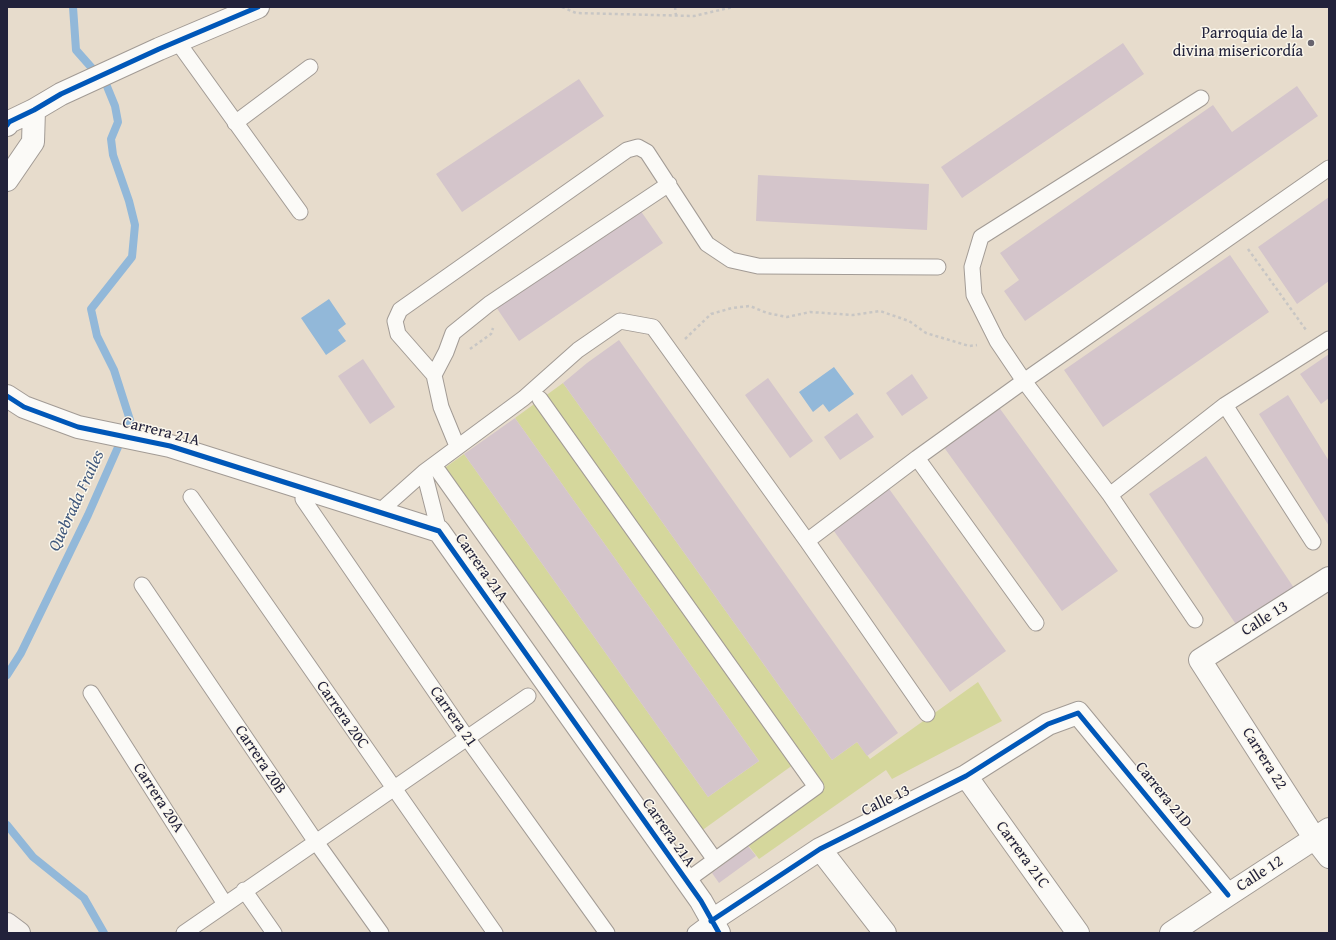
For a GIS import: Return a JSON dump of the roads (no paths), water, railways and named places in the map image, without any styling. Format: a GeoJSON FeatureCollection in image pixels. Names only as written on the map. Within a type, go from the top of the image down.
{"type":"FeatureCollection","features":[{"type":"Feature","properties":{"kind":"street"},"geometry":{"type":"LineString","coordinates":[[7,125],[9,122],[34,110],[61,94],[168,45],[258,7]]}},
{"type":"Feature","properties":{"kind":"street"},"geometry":{"type":"LineString","coordinates":[[7,180],[32,142],[34,110]]}},
{"type":"Feature","properties":{"kind":"street","name":"Carrera 21A"},"geometry":{"type":"LineString","coordinates":[[7,396],[24,407],[78,427],[170,446],[438,531],[701,901],[708,929]]}},
{"type":"Feature","properties":{"kind":"street","name":"Calle 13"},"geometry":{"type":"LineString","coordinates":[[1200,660],[1329,580]]}},
{"type":"Feature","properties":{"kind":"street","name":"Carrera 22"},"geometry":{"type":"LineString","coordinates":[[1200,660],[1322,834],[1329,857]]}},
{"type":"Feature","properties":{"kind":"street","name":"Calle 13"},"geometry":{"type":"LineString","coordinates":[[708,929],[820,849],[966,776],[1048,724],[1078,713]]}},
{"type":"Feature","properties":{"kind":"street","name":"Carrera 21D"},"geometry":{"type":"LineString","coordinates":[[1078,713],[1228,895]]}},
{"type":"Feature","properties":{"kind":"street","name":"Carrera 21C"},"geometry":{"type":"LineString","coordinates":[[966,776],[1078,933]]}},
{"type":"Feature","properties":{"kind":"street","name":"Calle 12"},"geometry":{"type":"LineString","coordinates":[[1172,933],[1322,834]]}},
{"type":"Feature","properties":{"kind":"street"},"geometry":{"type":"LineString","coordinates":[[820,849],[885,933]]}},
{"type":"Feature","properties":{"kind":"street"},"geometry":{"type":"LineString","coordinates":[[7,924],[19,933]]}},
{"type":"Feature","properties":{"kind":"lane"},"geometry":{"type":"LineString","coordinates":[[168,45],[235,123],[300,212]]}},
{"type":"Feature","properties":{"kind":"lane"},"geometry":{"type":"LineString","coordinates":[[235,123],[310,67]]}},
{"type":"Feature","properties":{"kind":"lane"},"geometry":{"type":"LineString","coordinates":[[1195,620],[1110,495],[1024,381],[998,341],[974,296],[972,268],[981,237],[1201,98]]}},
{"type":"Feature","properties":{"kind":"lane"},"geometry":{"type":"LineString","coordinates":[[457,446],[441,407],[434,375],[398,334],[395,321],[400,310],[628,150],[638,147],[647,152],[670,184],[707,244],[731,260],[758,266],[938,267]]}},
{"type":"Feature","properties":{"kind":"lane"},"geometry":{"type":"LineString","coordinates":[[807,541],[1024,381],[1237,234],[1329,168]]}},
{"type":"Feature","properties":{"kind":"lane"},"geometry":{"type":"LineString","coordinates":[[434,375],[446,352],[453,333],[467,321],[489,304],[670,184]]}},
{"type":"Feature","properties":{"kind":"lane"},"geometry":{"type":"LineString","coordinates":[[379,512],[424,472],[457,446],[524,398],[578,350],[620,320],[653,327],[807,541],[927,714]]}},
{"type":"Feature","properties":{"kind":"lane"},"geometry":{"type":"LineString","coordinates":[[1110,495],[1225,405],[1323,342]]}},
{"type":"Feature","properties":{"kind":"lane"},"geometry":{"type":"LineString","coordinates":[[540,399],[816,788],[686,881]]}},
{"type":"Feature","properties":{"kind":"lane"},"geometry":{"type":"LineString","coordinates":[[1225,405],[1313,542]]}},
{"type":"Feature","properties":{"kind":"lane"},"geometry":{"type":"LineString","coordinates":[[918,458],[1036,623]]}},
{"type":"Feature","properties":{"kind":"lane","name":"Carrera 21A"},"geometry":{"type":"LineString","coordinates":[[424,472],[438,531]]}},
{"type":"Feature","properties":{"kind":"lane"},"geometry":{"type":"LineString","coordinates":[[439,472],[715,860]]}},
{"type":"Feature","properties":{"kind":"lane","name":"Carrera 20C"},"geometry":{"type":"LineString","coordinates":[[191,497],[495,933]]}},
{"type":"Feature","properties":{"kind":"lane","name":"Carrera 21"},"geometry":{"type":"LineString","coordinates":[[303,499],[467,738],[607,933]]}},
{"type":"Feature","properties":{"kind":"lane","name":"Carrera 20B"},"geometry":{"type":"LineString","coordinates":[[142,585],[316,842],[381,933]]}},
{"type":"Feature","properties":{"kind":"lane","name":"Carrera 20A"},"geometry":{"type":"LineString","coordinates":[[91,693],[225,904]]}},
{"type":"Feature","properties":{"kind":"lane"},"geometry":{"type":"LineString","coordinates":[[184,933],[244,890],[528,696]]}},
{"type":"Feature","properties":{"kind":"lane"},"geometry":{"type":"LineString","coordinates":[[244,890],[274,933]]}},
{"type":"Feature","properties":{"kind":"water"},"geometry":{"type":"Polygon","coordinates":[[[329,299],[346,324],[338,330],[346,341],[326,355],[301,318],[329,299]]]}},
{"type":"Feature","properties":{"kind":"water"},"geometry":{"type":"Polygon","coordinates":[[[834,367],[854,394],[829,412],[823,404],[813,412],[799,392],[834,367]]]}},
{"type":"Feature","properties":{"kind":"waterway","name":"Quebrada Frailes"},"geometry":{"type":"LineString","coordinates":[[7,675],[21,653],[88,515],[130,420],[114,370],[97,336],[91,309],[132,257],[135,225],[129,201],[113,155],[111,139],[118,122],[115,106],[106,84],[76,50],[73,7]]}},
{"type":"Feature","properties":{"kind":"waterway","name":"Quebrada Frailes"},"geometry":{"type":"LineString","coordinates":[[7,825],[33,857],[84,898],[104,933]]}},
{"type":"Feature","properties":{"kind":"place","name":"Parroquia de la divina misericordía"},"geometry":{"type":"Point","coordinates":[1311,43]}}]}
